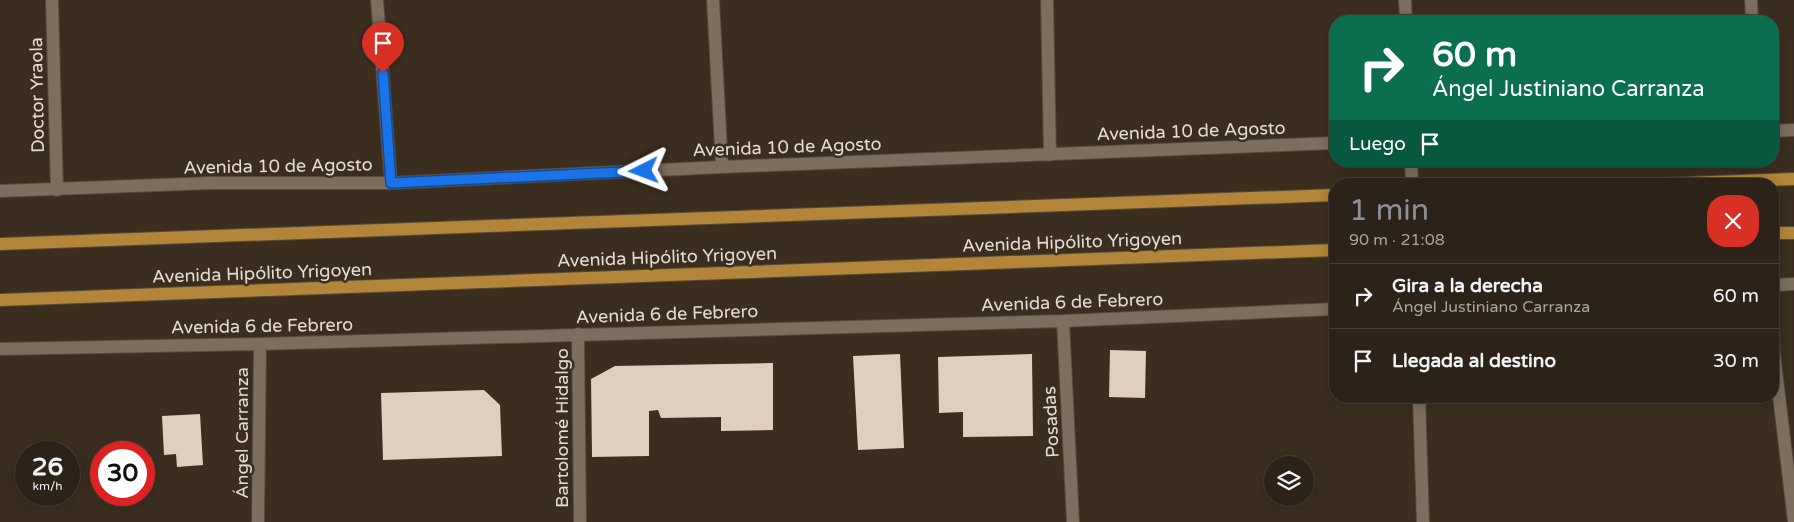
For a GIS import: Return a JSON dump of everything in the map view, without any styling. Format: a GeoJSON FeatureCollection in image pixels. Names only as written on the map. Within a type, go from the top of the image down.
{"type":"FeatureCollection","features":[{"type":"Feature","properties":{"kind":"main road"},"geometry":{"type":"LineString","coordinates":[[1779,180],[1794,179]]}},
{"type":"Feature","properties":{"kind":"main road","name":"Avenida Hipólito Yrigoyen"},"geometry":{"type":"LineString","coordinates":[[0,244],[1329,195]]}},
{"type":"Feature","properties":{"kind":"main road"},"geometry":{"type":"LineString","coordinates":[[1779,234],[1794,233]]}},
{"type":"Feature","properties":{"kind":"main road","name":"Avenida Hipólito Yrigoyen"},"geometry":{"type":"LineString","coordinates":[[0,300],[1329,250]]}},
{"type":"Feature","properties":{"kind":"street","name":"Doctor Yraola"},"geometry":{"type":"LineString","coordinates":[[52,0],[57,190]]}},
{"type":"Feature","properties":{"kind":"street"},"geometry":{"type":"LineString","coordinates":[[377,0],[391,183]]}},
{"type":"Feature","properties":{"kind":"street"},"geometry":{"type":"LineString","coordinates":[[713,0],[722,167]]}},
{"type":"Feature","properties":{"kind":"street"},"geometry":{"type":"LineString","coordinates":[[1046,0],[1050,155]]}},
{"type":"Feature","properties":{"kind":"street"},"geometry":{"type":"LineString","coordinates":[[1406,0],[1406,15]]}},
{"type":"Feature","properties":{"kind":"street"},"geometry":{"type":"LineString","coordinates":[[1751,0],[1752,15]]}},
{"type":"Feature","properties":{"kind":"street"},"geometry":{"type":"LineString","coordinates":[[1779,131],[1794,130]]}},
{"type":"Feature","properties":{"kind":"street","name":"Avenida 10 de Agosto"},"geometry":{"type":"LineString","coordinates":[[0,191],[211,184],[391,183],[722,167],[1329,143]]}},
{"type":"Feature","properties":{"kind":"street"},"geometry":{"type":"LineString","coordinates":[[1779,285],[1794,284]]}},
{"type":"Feature","properties":{"kind":"street","name":"Avenida 6 de Febrero"},"geometry":{"type":"LineString","coordinates":[[0,348],[260,344],[1063,321],[1329,309]]}},
{"type":"Feature","properties":{"kind":"street","name":"Posadas"},"geometry":{"type":"LineString","coordinates":[[1063,321],[1073,522]]}},
{"type":"Feature","properties":{"kind":"street","name":"Bartolomé Hidalgo"},"geometry":{"type":"LineString","coordinates":[[578,334],[580,522]]}},
{"type":"Feature","properties":{"kind":"street","name":"Ángel Carranza"},"geometry":{"type":"LineString","coordinates":[[258,522],[260,344]]}},
{"type":"Feature","properties":{"kind":"street"},"geometry":{"type":"LineString","coordinates":[[1779,396],[1794,521]]}},
{"type":"Feature","properties":{"kind":"street"},"geometry":{"type":"LineString","coordinates":[[1419,403],[1423,522]]}},
{"type":"Feature","properties":{"kind":"building"},"geometry":{"type":"Polygon","coordinates":[[[1110,350],[1146,351],[1145,398],[1109,397],[1110,350]]]}},
{"type":"Feature","properties":{"kind":"building"},"geometry":{"type":"Polygon","coordinates":[[[900,354],[904,448],[858,450],[853,356],[900,354]]]}},
{"type":"Feature","properties":{"kind":"building"},"geometry":{"type":"Polygon","coordinates":[[[1032,354],[1033,436],[963,437],[963,412],[939,413],[938,357],[1032,354]]]}},
{"type":"Feature","properties":{"kind":"building"},"geometry":{"type":"Polygon","coordinates":[[[773,363],[773,430],[721,431],[721,417],[661,418],[658,410],[649,411],[649,456],[592,457],[591,379],[615,366],[773,363]]]}},
{"type":"Feature","properties":{"kind":"building"},"geometry":{"type":"Polygon","coordinates":[[[484,390],[500,405],[502,456],[383,460],[381,393],[484,390]]]}},
{"type":"Feature","properties":{"kind":"building"},"geometry":{"type":"Polygon","coordinates":[[[200,414],[203,465],[177,467],[176,454],[164,455],[162,416],[200,414]]]}},
{"type":"Feature","properties":{"kind":"route"},"geometry":{"type":"LineString","coordinates":[[383,73],[391,183],[644,171]]}}]}
